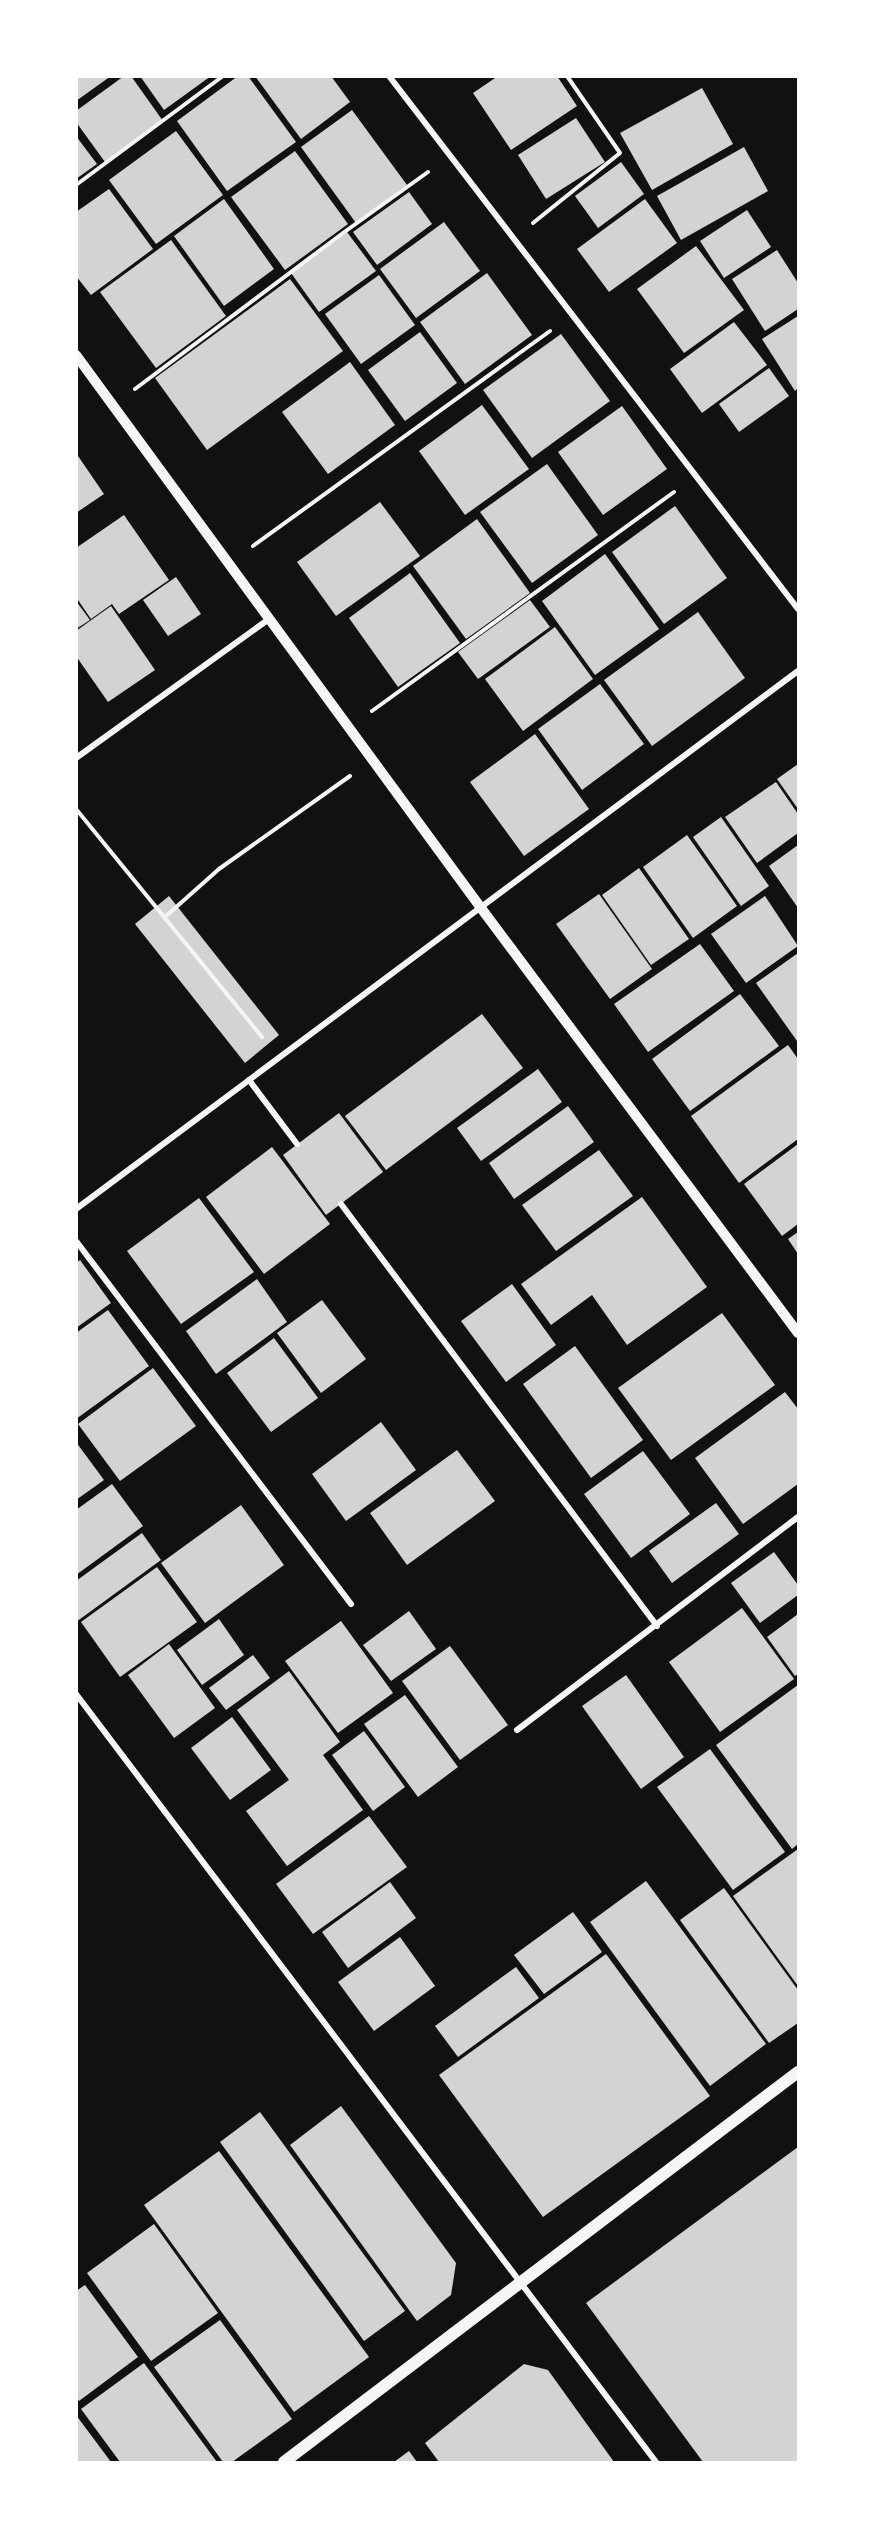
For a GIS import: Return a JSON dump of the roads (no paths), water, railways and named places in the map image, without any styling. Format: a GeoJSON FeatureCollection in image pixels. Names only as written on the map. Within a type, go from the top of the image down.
{"type":"FeatureCollection","features":[{"type":"Feature","properties":{"kind":"main road"},"geometry":{"type":"LineString","coordinates":[[284,2463],[520,2281],[798,2072]]}},
{"type":"Feature","properties":{"kind":"street"},"geometry":{"type":"LineString","coordinates":[[389,76],[798,609]]}},
{"type":"Feature","properties":{"kind":"street"},"geometry":{"type":"LineString","coordinates":[[76,355],[481,908],[798,1334]]}},
{"type":"Feature","properties":{"kind":"street"},"geometry":{"type":"LineString","coordinates":[[76,758],[269,619]]}},
{"type":"Feature","properties":{"kind":"street"},"geometry":{"type":"LineString","coordinates":[[76,1209],[798,671]]}},
{"type":"Feature","properties":{"kind":"street"},"geometry":{"type":"LineString","coordinates":[[249,1080],[297,1144]]}},
{"type":"Feature","properties":{"kind":"street"},"geometry":{"type":"LineString","coordinates":[[341,1204],[657,1626]]}},
{"type":"Feature","properties":{"kind":"street"},"geometry":{"type":"LineString","coordinates":[[76,1241],[351,1604]]}},
{"type":"Feature","properties":{"kind":"street"},"geometry":{"type":"LineString","coordinates":[[517,1730],[798,1517]]}},
{"type":"Feature","properties":{"kind":"street"},"geometry":{"type":"LineString","coordinates":[[76,1694],[656,2463]]}}]}
